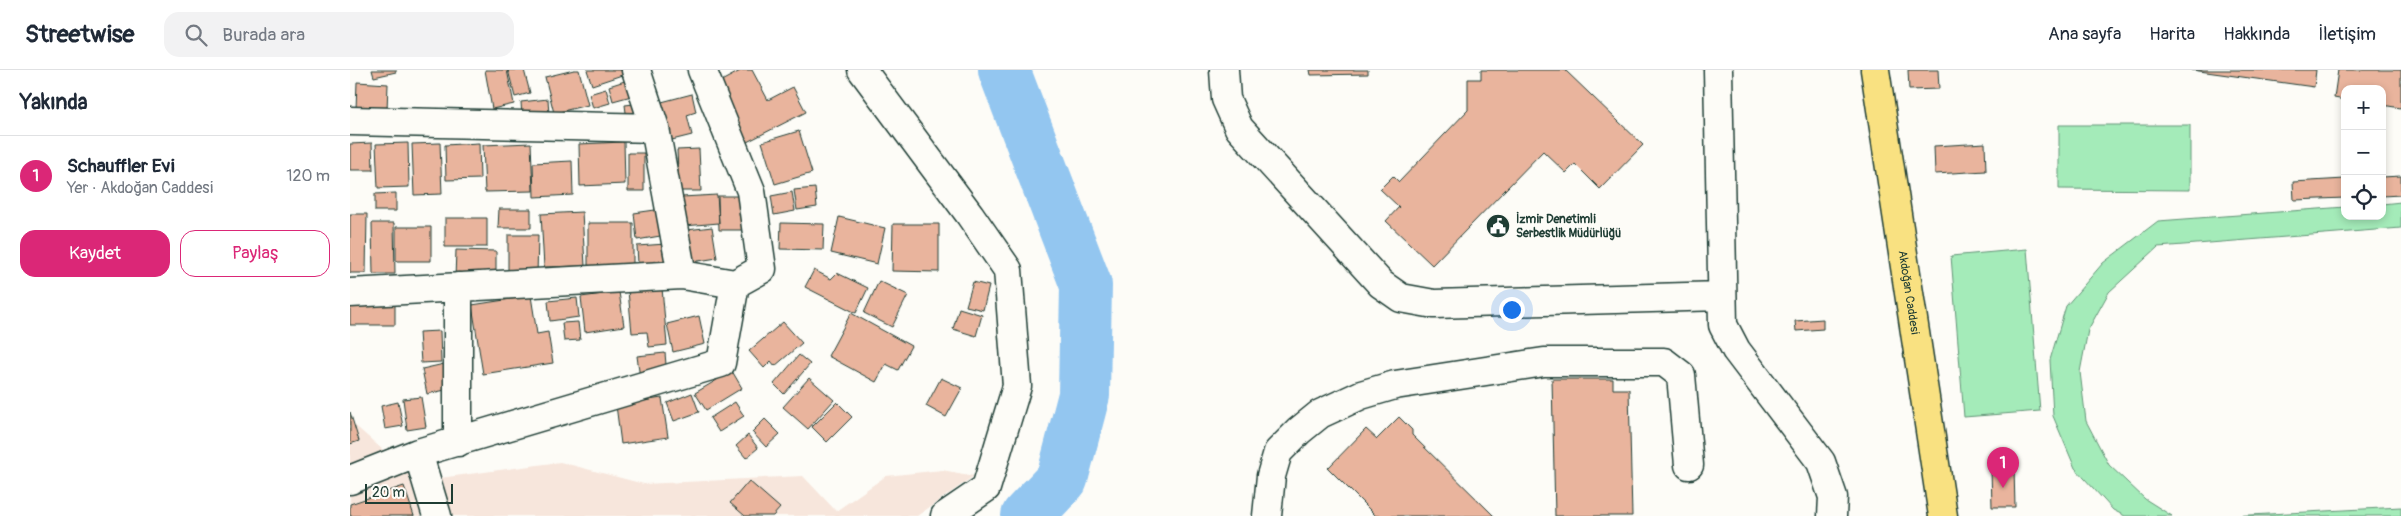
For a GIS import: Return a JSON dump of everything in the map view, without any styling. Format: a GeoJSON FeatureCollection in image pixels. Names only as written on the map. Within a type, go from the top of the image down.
{"type":"FeatureCollection","features":[{"type":"Feature","properties":{"kind":"main road","name":"Akdoğan Caddesi"},"geometry":{"type":"LineString","coordinates":[[1875,70],[1943,516]]}},
{"type":"Feature","properties":{"kind":"street"},"geometry":{"type":"LineString","coordinates":[[636,70],[655,128],[682,275]]}},
{"type":"Feature","properties":{"kind":"street"},"geometry":{"type":"LineString","coordinates":[[350,293],[682,275],[735,284],[762,269],[751,191],[702,70]]}},
{"type":"Feature","properties":{"kind":"street"},"geometry":{"type":"LineString","coordinates":[[862,70],[970,215],[1008,270],[1016,386],[986,488],[945,516]]}},
{"type":"Feature","properties":{"kind":"street"},"geometry":{"type":"LineString","coordinates":[[1224,70],[1226,100],[1239,128],[1381,284],[1401,298],[1434,304],[1722,296]]}},
{"type":"Feature","properties":{"kind":"street"},"geometry":{"type":"LineString","coordinates":[[1718,70],[1723,325],[1736,350],[1821,462],[1833,497],[1832,516]]}},
{"type":"Feature","properties":{"kind":"street"},"geometry":{"type":"LineString","coordinates":[[350,121],[655,128]]}},
{"type":"Feature","properties":{"kind":"street"},"geometry":{"type":"LineString","coordinates":[[350,480],[418,453],[721,363],[735,284]]}},
{"type":"Feature","properties":{"kind":"street"},"geometry":{"type":"LineString","coordinates":[[458,287],[458,442]]}},
{"type":"Feature","properties":{"kind":"street"},"geometry":{"type":"LineString","coordinates":[[1267,516],[1271,476],[1278,452],[1320,414],[1361,395],[1395,385],[1544,362],[1664,362],[1681,375],[1689,465]]}},
{"type":"Feature","properties":{"kind":"street"},"geometry":{"type":"LineString","coordinates":[[418,453],[437,516]]}},
{"type":"Feature","properties":{"kind":"shaded area"},"geometry":{"type":"Polygon","coordinates":[[[350,421],[408,472],[421,516],[350,516],[350,421]]]}},
{"type":"Feature","properties":{"kind":"shaded area"},"geometry":{"type":"Polygon","coordinates":[[[560,462],[644,484],[803,476],[836,511],[886,476],[942,470],[974,476],[917,516],[450,516],[440,478],[560,462]]]}},
{"type":"Feature","properties":{"kind":"green space"},"geometry":{"type":"Polygon","coordinates":[[[2059,125],[2190,125],[2190,190],[2059,189],[2059,125]]]}},
{"type":"Feature","properties":{"kind":"green space"},"geometry":{"type":"Polygon","coordinates":[[[2401,202],[2401,228],[2158,247],[2109,292],[2088,330],[2080,372],[2086,421],[2109,465],[2145,499],[2172,516],[2125,516],[2113,510],[2075,468],[2053,416],[2050,360],[2066,306],[2103,263],[2158,221],[2341,207],[2341,220],[2386,220],[2386,204],[2401,202]]]}},
{"type":"Feature","properties":{"kind":"green space"},"geometry":{"type":"Polygon","coordinates":[[[2027,249],[2040,411],[1964,417],[1951,256],[2027,249]]]}},
{"type":"Feature","properties":{"kind":"green space"},"geometry":{"type":"Polygon","coordinates":[[[2401,507],[2401,516],[2231,516],[2401,507]]]}},
{"type":"Feature","properties":{"kind":"building"},"geometry":{"type":"Polygon","coordinates":[[[372,70],[396,70],[396,72],[374,77],[372,70]]]}},
{"type":"Feature","properties":{"kind":"building"},"geometry":{"type":"Polygon","coordinates":[[[485,70],[507,70],[514,104],[492,109],[485,70]]]}},
{"type":"Feature","properties":{"kind":"building"},"geometry":{"type":"Polygon","coordinates":[[[508,70],[524,70],[530,93],[515,97],[508,70]]]}},
{"type":"Feature","properties":{"kind":"building"},"geometry":{"type":"Polygon","coordinates":[[[579,70],[588,105],[554,113],[545,77],[579,70]]]}},
{"type":"Feature","properties":{"kind":"building"},"geometry":{"type":"Polygon","coordinates":[[[587,70],[631,70],[631,72],[592,85],[587,70]]]}},
{"type":"Feature","properties":{"kind":"building"},"geometry":{"type":"Polygon","coordinates":[[[742,70],[752,70],[768,100],[793,87],[806,112],[743,144],[712,86],[742,70]]]}},
{"type":"Feature","properties":{"kind":"building"},"geometry":{"type":"Polygon","coordinates":[[[1310,70],[1368,70],[1368,74],[1311,75],[1310,70]]]}},
{"type":"Feature","properties":{"kind":"building"},"geometry":{"type":"Polygon","coordinates":[[[1481,70],[1565,70],[1643,145],[1600,189],[1575,164],[1566,173],[1543,151],[1432,265],[1386,221],[1399,207],[1380,189],[1393,176],[1399,182],[1468,110],[1468,79],[1481,79],[1481,70]]]}},
{"type":"Feature","properties":{"kind":"building"},"geometry":{"type":"Polygon","coordinates":[[[1908,70],[1938,70],[1939,89],[1909,90],[1908,70]]]}},
{"type":"Feature","properties":{"kind":"building"},"geometry":{"type":"Polygon","coordinates":[[[2192,70],[2316,70],[2314,87],[2192,70]]]}},
{"type":"Feature","properties":{"kind":"building"},"geometry":{"type":"Polygon","coordinates":[[[2338,70],[2401,70],[2401,108],[2386,106],[2386,85],[2341,85],[2341,99],[2334,98],[2338,70]]]}},
{"type":"Feature","properties":{"kind":"building"},"geometry":{"type":"Polygon","coordinates":[[[631,79],[635,95],[613,101],[609,86],[631,79]]]}},
{"type":"Feature","properties":{"kind":"building"},"geometry":{"type":"Polygon","coordinates":[[[357,82],[388,84],[387,110],[356,109],[357,82]]]}},
{"type":"Feature","properties":{"kind":"building"},"geometry":{"type":"Polygon","coordinates":[[[606,89],[610,103],[593,108],[589,94],[606,89]]]}},
{"type":"Feature","properties":{"kind":"building"},"geometry":{"type":"Polygon","coordinates":[[[692,94],[696,112],[687,115],[692,135],[664,142],[654,104],[692,94]]]}},
{"type":"Feature","properties":{"kind":"building"},"geometry":{"type":"Polygon","coordinates":[[[548,99],[549,115],[522,117],[521,102],[548,99]]]}},
{"type":"Feature","properties":{"kind":"building"},"geometry":{"type":"Polygon","coordinates":[[[634,104],[636,119],[627,120],[625,105],[634,104]]]}},
{"type":"Feature","properties":{"kind":"building"},"geometry":{"type":"Polygon","coordinates":[[[799,131],[812,173],[775,184],[762,142],[799,131]]]}},
{"type":"Feature","properties":{"kind":"building"},"geometry":{"type":"Polygon","coordinates":[[[624,142],[625,184],[580,186],[579,144],[624,142]]]}},
{"type":"Feature","properties":{"kind":"building"},"geometry":{"type":"Polygon","coordinates":[[[372,143],[373,170],[350,170],[350,144],[372,143]]]}},
{"type":"Feature","properties":{"kind":"building"},"geometry":{"type":"Polygon","coordinates":[[[408,143],[409,187],[378,188],[376,144],[408,143]]]}},
{"type":"Feature","properties":{"kind":"building"},"geometry":{"type":"Polygon","coordinates":[[[440,143],[442,194],[414,195],[412,144],[440,143]]]}},
{"type":"Feature","properties":{"kind":"building"},"geometry":{"type":"Polygon","coordinates":[[[479,143],[480,179],[446,180],[445,145],[479,143]]]}},
{"type":"Feature","properties":{"kind":"building"},"geometry":{"type":"Polygon","coordinates":[[[531,143],[533,191],[485,192],[483,145],[531,143]]]}},
{"type":"Feature","properties":{"kind":"building"},"geometry":{"type":"Polygon","coordinates":[[[1985,143],[1986,171],[1935,174],[1934,146],[1985,143]]]}},
{"type":"Feature","properties":{"kind":"building"},"geometry":{"type":"Polygon","coordinates":[[[699,149],[701,191],[679,191],[677,150],[699,149]]]}},
{"type":"Feature","properties":{"kind":"building"},"geometry":{"type":"Polygon","coordinates":[[[628,153],[644,153],[644,191],[628,191],[628,153]]]}},
{"type":"Feature","properties":{"kind":"building"},"geometry":{"type":"Polygon","coordinates":[[[572,161],[573,195],[534,197],[533,163],[572,161]]]}},
{"type":"Feature","properties":{"kind":"building"},"geometry":{"type":"Polygon","coordinates":[[[2401,176],[2401,195],[2386,196],[2386,177],[2401,176]]]}},
{"type":"Feature","properties":{"kind":"building"},"geometry":{"type":"Polygon","coordinates":[[[2341,179],[2341,198],[2294,200],[2293,182],[2341,179]]]}},
{"type":"Feature","properties":{"kind":"building"},"geometry":{"type":"Polygon","coordinates":[[[815,188],[817,207],[797,210],[794,190],[815,188]]]}},
{"type":"Feature","properties":{"kind":"building"},"geometry":{"type":"Polygon","coordinates":[[[792,192],[795,211],[774,215],[771,196],[792,192]]]}},
{"type":"Feature","properties":{"kind":"building"},"geometry":{"type":"Polygon","coordinates":[[[396,193],[396,211],[375,211],[375,194],[396,193]]]}},
{"type":"Feature","properties":{"kind":"building"},"geometry":{"type":"Polygon","coordinates":[[[717,195],[719,223],[684,226],[682,197],[717,195]]]}},
{"type":"Feature","properties":{"kind":"building"},"geometry":{"type":"Polygon","coordinates":[[[718,196],[746,196],[747,230],[719,230],[718,196]]]}},
{"type":"Feature","properties":{"kind":"building"},"geometry":{"type":"Polygon","coordinates":[[[499,209],[531,209],[531,228],[498,228],[499,209]]]}},
{"type":"Feature","properties":{"kind":"building"},"geometry":{"type":"Polygon","coordinates":[[[662,209],[666,235],[637,240],[634,213],[662,209]]]}},
{"type":"Feature","properties":{"kind":"building"},"geometry":{"type":"Polygon","coordinates":[[[582,212],[585,266],[544,267],[541,214],[582,212]]]}},
{"type":"Feature","properties":{"kind":"building"},"geometry":{"type":"Polygon","coordinates":[[[350,214],[367,214],[366,273],[350,273],[350,214]]]}},
{"type":"Feature","properties":{"kind":"building"},"geometry":{"type":"Polygon","coordinates":[[[839,217],[885,228],[877,264],[831,253],[839,217]]]}},
{"type":"Feature","properties":{"kind":"building"},"geometry":{"type":"Polygon","coordinates":[[[445,218],[487,218],[487,247],[445,247],[445,218]]]}},
{"type":"Feature","properties":{"kind":"building"},"geometry":{"type":"Polygon","coordinates":[[[372,223],[394,223],[395,274],[373,274],[372,223]]]}},
{"type":"Feature","properties":{"kind":"building"},"geometry":{"type":"Polygon","coordinates":[[[588,223],[633,223],[633,269],[588,268],[588,223]]]}},
{"type":"Feature","properties":{"kind":"building"},"geometry":{"type":"Polygon","coordinates":[[[781,223],[824,224],[823,250],[780,249],[781,223]]]}},
{"type":"Feature","properties":{"kind":"building"},"geometry":{"type":"Polygon","coordinates":[[[893,224],[939,224],[939,272],[892,271],[893,224]]]}},
{"type":"Feature","properties":{"kind":"building"},"geometry":{"type":"Polygon","coordinates":[[[396,227],[431,227],[431,261],[396,261],[396,227]]]}},
{"type":"Feature","properties":{"kind":"building"},"geometry":{"type":"Polygon","coordinates":[[[712,227],[717,258],[692,262],[687,230],[712,227]]]}},
{"type":"Feature","properties":{"kind":"building"},"geometry":{"type":"Polygon","coordinates":[[[508,235],[538,235],[537,276],[508,275],[508,235]]]}},
{"type":"Feature","properties":{"kind":"building"},"geometry":{"type":"Polygon","coordinates":[[[666,244],[667,262],[638,264],[637,246],[666,244]]]}},
{"type":"Feature","properties":{"kind":"building"},"geometry":{"type":"Polygon","coordinates":[[[456,250],[496,251],[496,279],[455,278],[456,250]]]}},
{"type":"Feature","properties":{"kind":"building"},"geometry":{"type":"Polygon","coordinates":[[[814,270],[831,279],[837,273],[868,288],[856,313],[805,287],[814,270]]]}},
{"type":"Feature","properties":{"kind":"building"},"geometry":{"type":"Polygon","coordinates":[[[879,281],[908,295],[892,327],[864,313],[879,281]]]}},
{"type":"Feature","properties":{"kind":"building"},"geometry":{"type":"Polygon","coordinates":[[[973,282],[989,286],[983,310],[966,306],[973,282]]]}},
{"type":"Feature","properties":{"kind":"building"},"geometry":{"type":"Polygon","coordinates":[[[662,288],[667,345],[649,347],[647,332],[632,333],[628,291],[662,288]]]}},
{"type":"Feature","properties":{"kind":"building"},"geometry":{"type":"Polygon","coordinates":[[[619,292],[624,326],[585,332],[581,297],[619,292]]]}},
{"type":"Feature","properties":{"kind":"building"},"geometry":{"type":"Polygon","coordinates":[[[531,296],[537,334],[548,332],[553,363],[483,374],[472,305],[531,296]]]}},
{"type":"Feature","properties":{"kind":"building"},"geometry":{"type":"Polygon","coordinates":[[[577,298],[579,317],[550,321],[548,301],[577,298]]]}},
{"type":"Feature","properties":{"kind":"building"},"geometry":{"type":"Polygon","coordinates":[[[395,302],[395,325],[350,325],[350,303],[395,302]]]}},
{"type":"Feature","properties":{"kind":"building"},"geometry":{"type":"Polygon","coordinates":[[[959,308],[982,315],[976,336],[953,329],[959,308]]]}},
{"type":"Feature","properties":{"kind":"building"},"geometry":{"type":"Polygon","coordinates":[[[851,313],[911,346],[898,370],[886,364],[876,382],[828,356],[851,313]]]}},
{"type":"Feature","properties":{"kind":"building"},"geometry":{"type":"Polygon","coordinates":[[[699,316],[705,344],[673,352],[667,324],[699,316]]]}},
{"type":"Feature","properties":{"kind":"building"},"geometry":{"type":"Polygon","coordinates":[[[1823,319],[1823,329],[1796,331],[1795,321],[1823,319]]]}},
{"type":"Feature","properties":{"kind":"building"},"geometry":{"type":"Polygon","coordinates":[[[578,322],[580,340],[564,341],[562,323],[578,322]]]}},
{"type":"Feature","properties":{"kind":"building"},"geometry":{"type":"Polygon","coordinates":[[[783,322],[802,343],[775,366],[771,361],[764,368],[749,351],[783,322]]]}},
{"type":"Feature","properties":{"kind":"building"},"geometry":{"type":"Polygon","coordinates":[[[440,331],[441,362],[421,363],[419,332],[440,331]]]}},
{"type":"Feature","properties":{"kind":"building"},"geometry":{"type":"Polygon","coordinates":[[[665,353],[667,376],[640,378],[637,356],[665,353]]]}},
{"type":"Feature","properties":{"kind":"building"},"geometry":{"type":"Polygon","coordinates":[[[799,355],[810,364],[784,394],[774,384],[799,355]]]}},
{"type":"Feature","properties":{"kind":"building"},"geometry":{"type":"Polygon","coordinates":[[[444,364],[450,389],[427,394],[422,369],[444,364]]]}},
{"type":"Feature","properties":{"kind":"building"},"geometry":{"type":"Polygon","coordinates":[[[732,371],[742,388],[706,410],[695,393],[732,371]]]}},
{"type":"Feature","properties":{"kind":"building"},"geometry":{"type":"Polygon","coordinates":[[[809,378],[834,400],[808,429],[783,407],[809,378]]]}},
{"type":"Feature","properties":{"kind":"building"},"geometry":{"type":"Polygon","coordinates":[[[941,378],[962,388],[946,417],[926,406],[941,378]]]}},
{"type":"Feature","properties":{"kind":"building"},"geometry":{"type":"Polygon","coordinates":[[[1552,379],[1613,379],[1613,389],[1629,389],[1632,516],[1555,516],[1552,379]]]}},
{"type":"Feature","properties":{"kind":"building"},"geometry":{"type":"Polygon","coordinates":[[[692,393],[699,412],[674,421],[667,403],[692,393]]]}},
{"type":"Feature","properties":{"kind":"building"},"geometry":{"type":"Polygon","coordinates":[[[421,397],[426,427],[407,430],[403,399],[421,397]]]}},
{"type":"Feature","properties":{"kind":"building"},"geometry":{"type":"Polygon","coordinates":[[[662,398],[668,437],[621,444],[616,405],[662,398]]]}},
{"type":"Feature","properties":{"kind":"building"},"geometry":{"type":"Polygon","coordinates":[[[398,402],[403,426],[385,429],[381,406],[398,402]]]}},
{"type":"Feature","properties":{"kind":"building"},"geometry":{"type":"Polygon","coordinates":[[[735,402],[744,416],[719,432],[710,418],[735,402]]]}},
{"type":"Feature","properties":{"kind":"building"},"geometry":{"type":"Polygon","coordinates":[[[837,402],[852,417],[827,442],[812,427],[837,402]]]}},
{"type":"Feature","properties":{"kind":"building"},"geometry":{"type":"Polygon","coordinates":[[[350,412],[359,441],[350,444],[350,412]]]}},
{"type":"Feature","properties":{"kind":"building"},"geometry":{"type":"Polygon","coordinates":[[[1399,417],[1412,430],[1412,435],[1494,516],[1376,516],[1328,468],[1366,429],[1377,439],[1399,417]]]}},
{"type":"Feature","properties":{"kind":"building"},"geometry":{"type":"Polygon","coordinates":[[[765,419],[780,434],[766,447],[752,432],[765,419]]]}},
{"type":"Feature","properties":{"kind":"building"},"geometry":{"type":"Polygon","coordinates":[[[748,435],[758,448],[746,458],[736,446],[748,435]]]}},
{"type":"Feature","properties":{"kind":"building"},"geometry":{"type":"Polygon","coordinates":[[[2014,468],[2015,507],[1992,507],[1991,469],[2014,468]]]}},
{"type":"Feature","properties":{"kind":"building"},"geometry":{"type":"Polygon","coordinates":[[[749,481],[780,508],[773,516],[745,516],[730,503],[749,481]]]}},
{"type":"Feature","properties":{"kind":"building"},"geometry":{"type":"Polygon","coordinates":[[[404,486],[414,516],[350,516],[350,504],[404,486]]]}},
{"type":"Feature","properties":{"kind":"waterway"},"geometry":{"type":"LineString","coordinates":[[1004,70],[1086,285],[1084,395],[1062,479],[1027,516]]}},
{"type":"Feature","properties":{"kind":"place","name":"İzmir Denetimli Serbestlik Müdürlüğü"},"geometry":{"type":"Point","coordinates":[1498,226]}},
{"type":"Feature","properties":{"kind":"place","name":"Schauffler Evi"},"geometry":{"type":"Point","coordinates":[2003,488]}}]}
